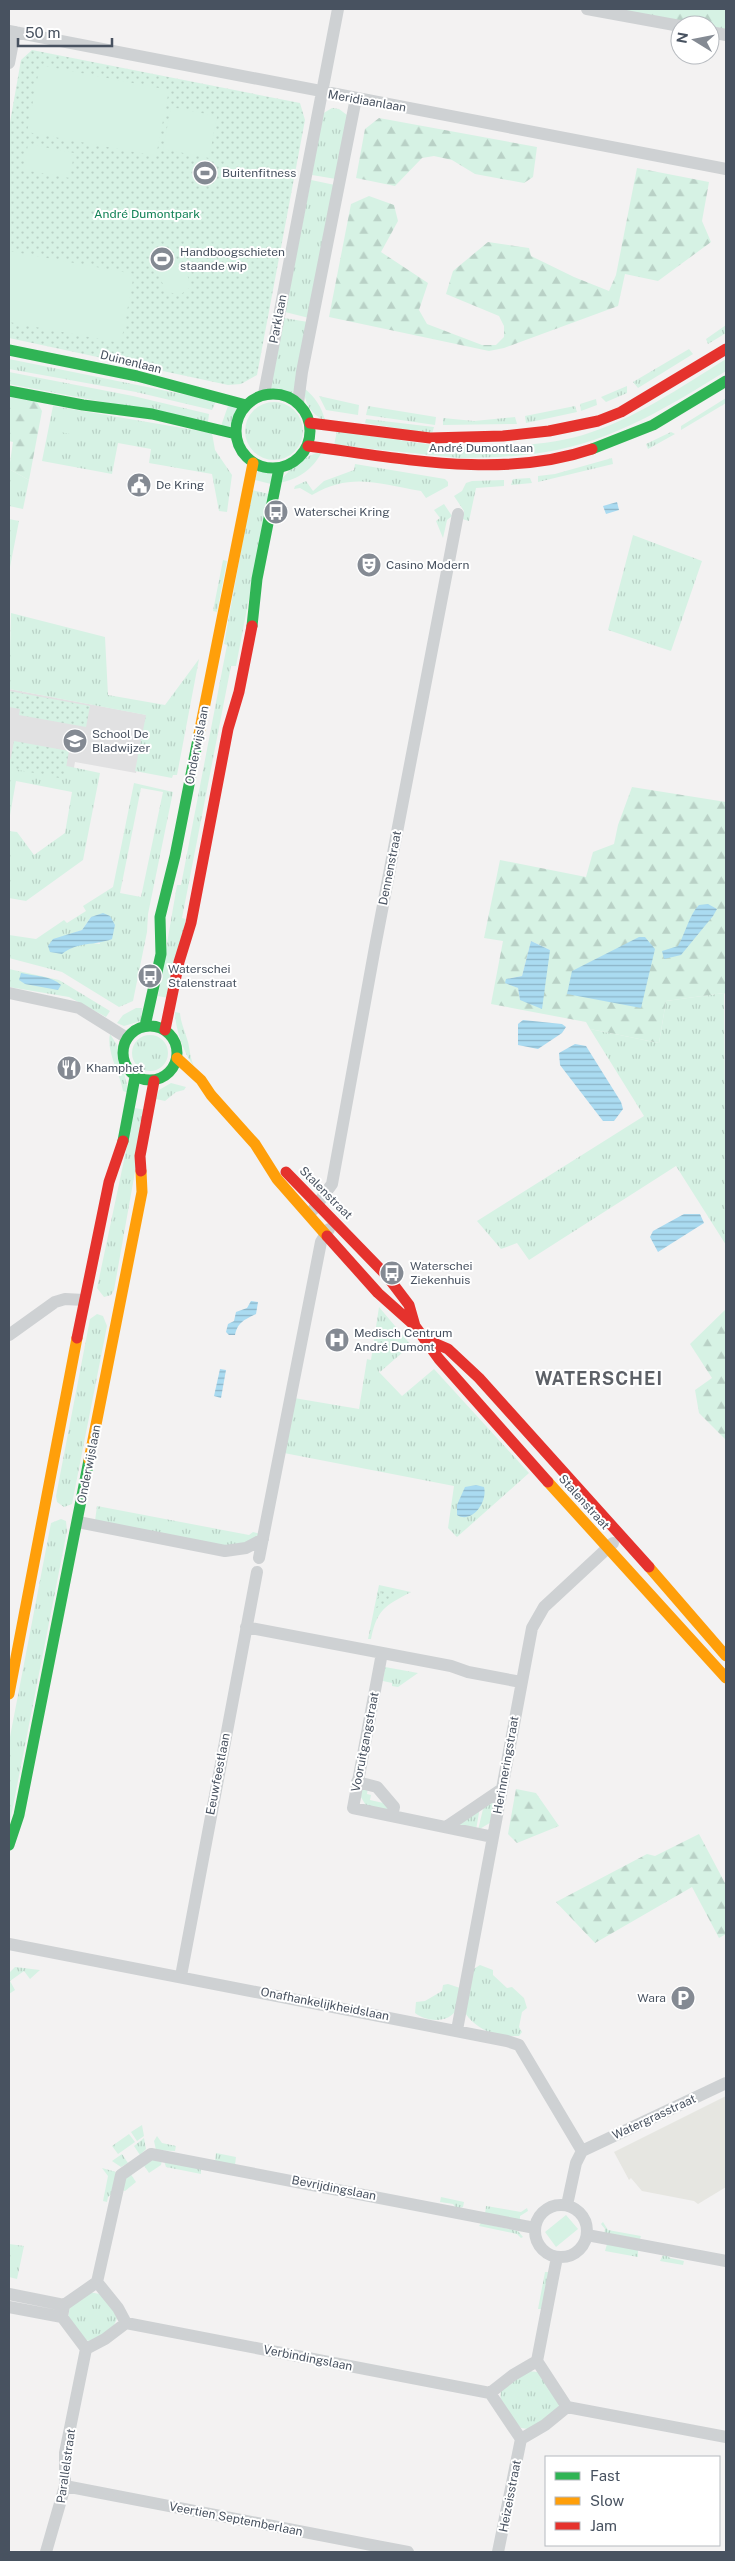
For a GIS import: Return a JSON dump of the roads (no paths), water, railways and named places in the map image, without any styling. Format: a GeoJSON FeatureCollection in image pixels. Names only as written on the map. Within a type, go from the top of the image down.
{"type":"FeatureCollection","features":[{"type":"Feature","properties":{"kind":"main road","name":"André Dumontlaan"},"geometry":{"type":"LineString","coordinates":[[310,423],[430,438],[503,436],[549,431],[598,421],[621,412],[726,349]]}},
{"type":"Feature","properties":{"kind":"main road","name":"Duinenlaan"},"geometry":{"type":"LineString","coordinates":[[9,350],[137,376],[180,389],[246,405]]}},
{"type":"Feature","properties":{"kind":"main road","name":"André Dumontlaan"},"geometry":{"type":"LineString","coordinates":[[308,446],[429,463],[507,465],[539,462],[585,451],[628,437],[671,414],[726,380]]}},
{"type":"Feature","properties":{"kind":"main road"},"geometry":{"type":"LineString","coordinates":[[9,391],[83,405],[152,414],[236,434]]}},
{"type":"Feature","properties":{"kind":"main road"},"geometry":{"type":"LineString","coordinates":[[276,393],[288,396],[298,402],[310,423],[311,435],[308,446],[301,457],[291,464],[279,468],[266,468],[253,463],[245,455],[236,434],[240,413],[246,405],[264,394],[276,393]]}},
{"type":"Feature","properties":{"kind":"main road","name":"Onderwijslaan"},"geometry":{"type":"LineString","coordinates":[[145,1026],[161,954],[160,916],[175,856],[253,463]]}},
{"type":"Feature","properties":{"kind":"main road"},"geometry":{"type":"LineString","coordinates":[[165,1030],[178,962],[191,923],[228,729],[239,692],[253,620],[257,579],[279,468]]}},
{"type":"Feature","properties":{"kind":"main road"},"geometry":{"type":"LineString","coordinates":[[145,1026],[155,1026],[165,1030],[173,1038],[177,1048],[177,1058],[169,1074],[154,1081],[136,1077],[124,1063],[122,1054],[127,1038],[135,1030],[145,1026]]}},
{"type":"Feature","properties":{"kind":"main road","name":"Stalenstraat"},"geometry":{"type":"LineString","coordinates":[[177,1058],[201,1080],[211,1095],[264,1155],[284,1170],[387,1276],[409,1305],[415,1326]]}},
{"type":"Feature","properties":{"kind":"main road","name":"Stalenstraat"},"geometry":{"type":"LineString","coordinates":[[169,1074],[211,1095]]}},
{"type":"Feature","properties":{"kind":"main road"},"geometry":{"type":"LineString","coordinates":[[9,1694],[14,1649],[84,1300],[109,1182],[124,1144],[136,1077]]}},
{"type":"Feature","properties":{"kind":"main road","name":"Onderwijslaan"},"geometry":{"type":"LineString","coordinates":[[9,1845],[19,1815],[82,1522],[142,1192],[140,1156],[154,1081]]}},
{"type":"Feature","properties":{"kind":"main road","name":"Stalenstraat"},"geometry":{"type":"LineString","coordinates":[[264,1155],[277,1179],[308,1215],[378,1293],[415,1326],[445,1366],[726,1678]]}},
{"type":"Feature","properties":{"kind":"main road","name":"Stalenstraat"},"geometry":{"type":"LineString","coordinates":[[427,1340],[448,1349],[479,1378],[666,1586],[726,1656]]}},
{"type":"Feature","properties":{"kind":"main road"},"geometry":{"type":"LineString","coordinates":[[654,1598],[666,1586]]}},
{"type":"Feature","properties":{"kind":"street","name":"Parklaan"},"geometry":{"type":"LineString","coordinates":[[264,394],[338,9]]}},
{"type":"Feature","properties":{"kind":"street"},"geometry":{"type":"LineString","coordinates":[[587,9],[670,24]]}},
{"type":"Feature","properties":{"kind":"street","name":"Meridiaanlaan"},"geometry":{"type":"LineString","coordinates":[[12,31],[726,169]]}},
{"type":"Feature","properties":{"kind":"street"},"geometry":{"type":"LineString","coordinates":[[9,63],[12,31]]}},
{"type":"Feature","properties":{"kind":"street"},"geometry":{"type":"LineString","coordinates":[[298,402],[302,372],[356,98]]}},
{"type":"Feature","properties":{"kind":"street","name":"Dennenstraat"},"geometry":{"type":"LineString","coordinates":[[308,1215],[319,1205],[332,1184],[375,947],[458,514]]}},
{"type":"Feature","properties":{"kind":"street"},"geometry":{"type":"LineString","coordinates":[[9,993],[79,1008],[127,1038]]}},
{"type":"Feature","properties":{"kind":"street"},"geometry":{"type":"LineString","coordinates":[[259,1558],[321,1242],[325,1234],[336,1222]]}},
{"type":"Feature","properties":{"kind":"street"},"geometry":{"type":"LineString","coordinates":[[9,1335],[55,1302],[65,1298],[84,1300]]}},
{"type":"Feature","properties":{"kind":"street"},"geometry":{"type":"LineString","coordinates":[[82,1522],[225,1551],[246,1548],[262,1539]]}},
{"type":"Feature","properties":{"kind":"street","name":"Herinneringstraat"},"geometry":{"type":"LineString","coordinates":[[457,2030],[532,1628],[544,1606],[621,1536]]}},
{"type":"Feature","properties":{"kind":"street","name":"Eeuwfeestlaan"},"geometry":{"type":"LineString","coordinates":[[181,1976],[257,1572]]}},
{"type":"Feature","properties":{"kind":"street"},"geometry":{"type":"LineString","coordinates":[[246,1627],[521,1682]]}},
{"type":"Feature","properties":{"kind":"street","name":"Vooruitgangstraat"},"geometry":{"type":"LineString","coordinates":[[382,1653],[352,1808],[493,1837]]}},
{"type":"Feature","properties":{"kind":"street"},"geometry":{"type":"LineString","coordinates":[[357,1782],[377,1787],[394,1807],[392,1816]]}},
{"type":"Feature","properties":{"kind":"street"},"geometry":{"type":"LineString","coordinates":[[446,1827],[502,1789]]}},
{"type":"Feature","properties":{"kind":"street","name":"Onafhankelijkheidslaan"},"geometry":{"type":"LineString","coordinates":[[9,1944],[457,2030],[518,2045],[582,2151]]}},
{"type":"Feature","properties":{"kind":"street","name":"Watergrasstraat"},"geometry":{"type":"LineString","coordinates":[[582,2151],[726,2083]]}},
{"type":"Feature","properties":{"kind":"street"},"geometry":{"type":"LineString","coordinates":[[567,2205],[576,2163],[582,2151]]}},
{"type":"Feature","properties":{"kind":"street","name":"Bevrijdingslaan"},"geometry":{"type":"LineString","coordinates":[[97,2282],[120,2175],[151,2154],[535,2228]]}},
{"type":"Feature","properties":{"kind":"street"},"geometry":{"type":"LineString","coordinates":[[556,2205],[567,2205],[574,2208],[585,2220],[587,2235],[584,2245],[577,2253],[567,2257],[557,2257],[547,2254],[540,2247],[536,2238],[535,2228],[538,2218],[546,2209],[556,2205]]}},
{"type":"Feature","properties":{"kind":"street"},"geometry":{"type":"LineString","coordinates":[[587,2235],[726,2261]]}},
{"type":"Feature","properties":{"kind":"street"},"geometry":{"type":"LineString","coordinates":[[557,2257],[537,2361],[567,2407],[726,2437]]}},
{"type":"Feature","properties":{"kind":"street"},"geometry":{"type":"LineString","coordinates":[[12,2301],[63,2311],[86,2350],[105,2339],[126,2323],[118,2308],[97,2282],[63,2311]]}},
{"type":"Feature","properties":{"kind":"street","name":"Verbindingslaan"},"geometry":{"type":"LineString","coordinates":[[126,2323],[490,2393]]}},
{"type":"Feature","properties":{"kind":"street","name":"Parallelstraat"},"geometry":{"type":"LineString","coordinates":[[46,2552],[65,2486],[65,2454],[86,2350]]}},
{"type":"Feature","properties":{"kind":"street"},"geometry":{"type":"LineString","coordinates":[[537,2361],[513,2375],[490,2393],[521,2439],[545,2425],[567,2407]]}},
{"type":"Feature","properties":{"kind":"street","name":"Heizeisstraat"},"geometry":{"type":"LineString","coordinates":[[498,2552],[521,2439]]}},
{"type":"Feature","properties":{"kind":"street","name":"Veertien Septemberlaan"},"geometry":{"type":"LineString","coordinates":[[65,2486],[408,2552]]}},
{"type":"Feature","properties":{"kind":"water"},"geometry":{"type":"Polygon","coordinates":[[[617,502],[619,510],[606,514],[603,506],[617,502]]]}},
{"type":"Feature","properties":{"kind":"water"},"geometry":{"type":"Polygon","coordinates":[[[708,904],[717,909],[713,916],[681,955],[664,959],[662,951],[678,946],[696,909],[699,905],[708,904]]]}},
{"type":"Feature","properties":{"kind":"water"},"geometry":{"type":"Polygon","coordinates":[[[103,913],[110,916],[115,925],[112,939],[80,945],[62,954],[50,952],[48,946],[53,939],[82,930],[91,917],[103,913]]]}},
{"type":"Feature","properties":{"kind":"water"},"geometry":{"type":"Polygon","coordinates":[[[639,937],[645,937],[655,949],[641,1008],[567,994],[572,971],[639,937]]]}},
{"type":"Feature","properties":{"kind":"water"},"geometry":{"type":"Polygon","coordinates":[[[531,941],[550,950],[542,1009],[520,1000],[518,988],[505,983],[506,979],[522,976],[531,941]]]}},
{"type":"Feature","properties":{"kind":"water"},"geometry":{"type":"Polygon","coordinates":[[[21,973],[48,978],[61,985],[58,990],[25,984],[19,980],[21,973]]]}},
{"type":"Feature","properties":{"kind":"water"},"geometry":{"type":"Polygon","coordinates":[[[523,1020],[562,1024],[566,1027],[562,1033],[538,1049],[518,1045],[518,1024],[523,1020]]]}},
{"type":"Feature","properties":{"kind":"water"},"geometry":{"type":"Polygon","coordinates":[[[575,1044],[586,1046],[621,1102],[623,1109],[614,1121],[603,1121],[560,1065],[559,1053],[575,1044]]]}},
{"type":"Feature","properties":{"kind":"water"},"geometry":{"type":"Polygon","coordinates":[[[684,1214],[700,1214],[704,1223],[658,1252],[650,1237],[653,1231],[684,1214]]]}},
{"type":"Feature","properties":{"kind":"water"},"geometry":{"type":"Polygon","coordinates":[[[251,1301],[258,1302],[256,1314],[242,1322],[235,1335],[229,1335],[226,1332],[228,1324],[234,1321],[236,1312],[247,1308],[251,1301]]]}},
{"type":"Feature","properties":{"kind":"water"},"geometry":{"type":"Polygon","coordinates":[[[220,1369],[226,1370],[221,1398],[214,1396],[220,1369]]]}},
{"type":"Feature","properties":{"kind":"water"},"geometry":{"type":"Polygon","coordinates":[[[476,1485],[484,1487],[485,1493],[481,1505],[468,1517],[457,1515],[457,1505],[465,1487],[476,1485]]]}},
{"type":"Feature","properties":{"kind":"place","name":"Buitenfitness"},"geometry":{"type":"Point","coordinates":[205,173]}},
{"type":"Feature","properties":{"kind":"place","name":"Handboogschieten staande wip"},"geometry":{"type":"Point","coordinates":[162,259]}},
{"type":"Feature","properties":{"kind":"place","name":"De Kring"},"geometry":{"type":"Point","coordinates":[139,485]}},
{"type":"Feature","properties":{"kind":"place","name":"Waterschei Kring"},"geometry":{"type":"Point","coordinates":[276,512]}},
{"type":"Feature","properties":{"kind":"place","name":"Casino Modern"},"geometry":{"type":"Point","coordinates":[369,565]}},
{"type":"Feature","properties":{"kind":"place","name":"School De Bladwijzer"},"geometry":{"type":"Point","coordinates":[75,741]}},
{"type":"Feature","properties":{"kind":"place","name":"Waterschei Stalenstraat"},"geometry":{"type":"Point","coordinates":[150,976]}},
{"type":"Feature","properties":{"kind":"place","name":"Khamphet"},"geometry":{"type":"Point","coordinates":[69,1068]}},
{"type":"Feature","properties":{"kind":"place","name":"Waterschei Ziekenhuis"},"geometry":{"type":"Point","coordinates":[392,1273]}},
{"type":"Feature","properties":{"kind":"place","name":"Medisch Centrum André Dumont"},"geometry":{"type":"Point","coordinates":[337,1340]}},
{"type":"Feature","properties":{"kind":"place","name":"Wara"},"geometry":{"type":"Point","coordinates":[683,1998]}},
{"type":"Feature","properties":{"kind":"district","name":"WATERSCHEI"},"geometry":{"type":"Point","coordinates":[599,1378]}},
{"type":"Feature","properties":{"kind":"park label","name":"André Dumontpark"},"geometry":{"type":"Point","coordinates":[147,214]}}]}
